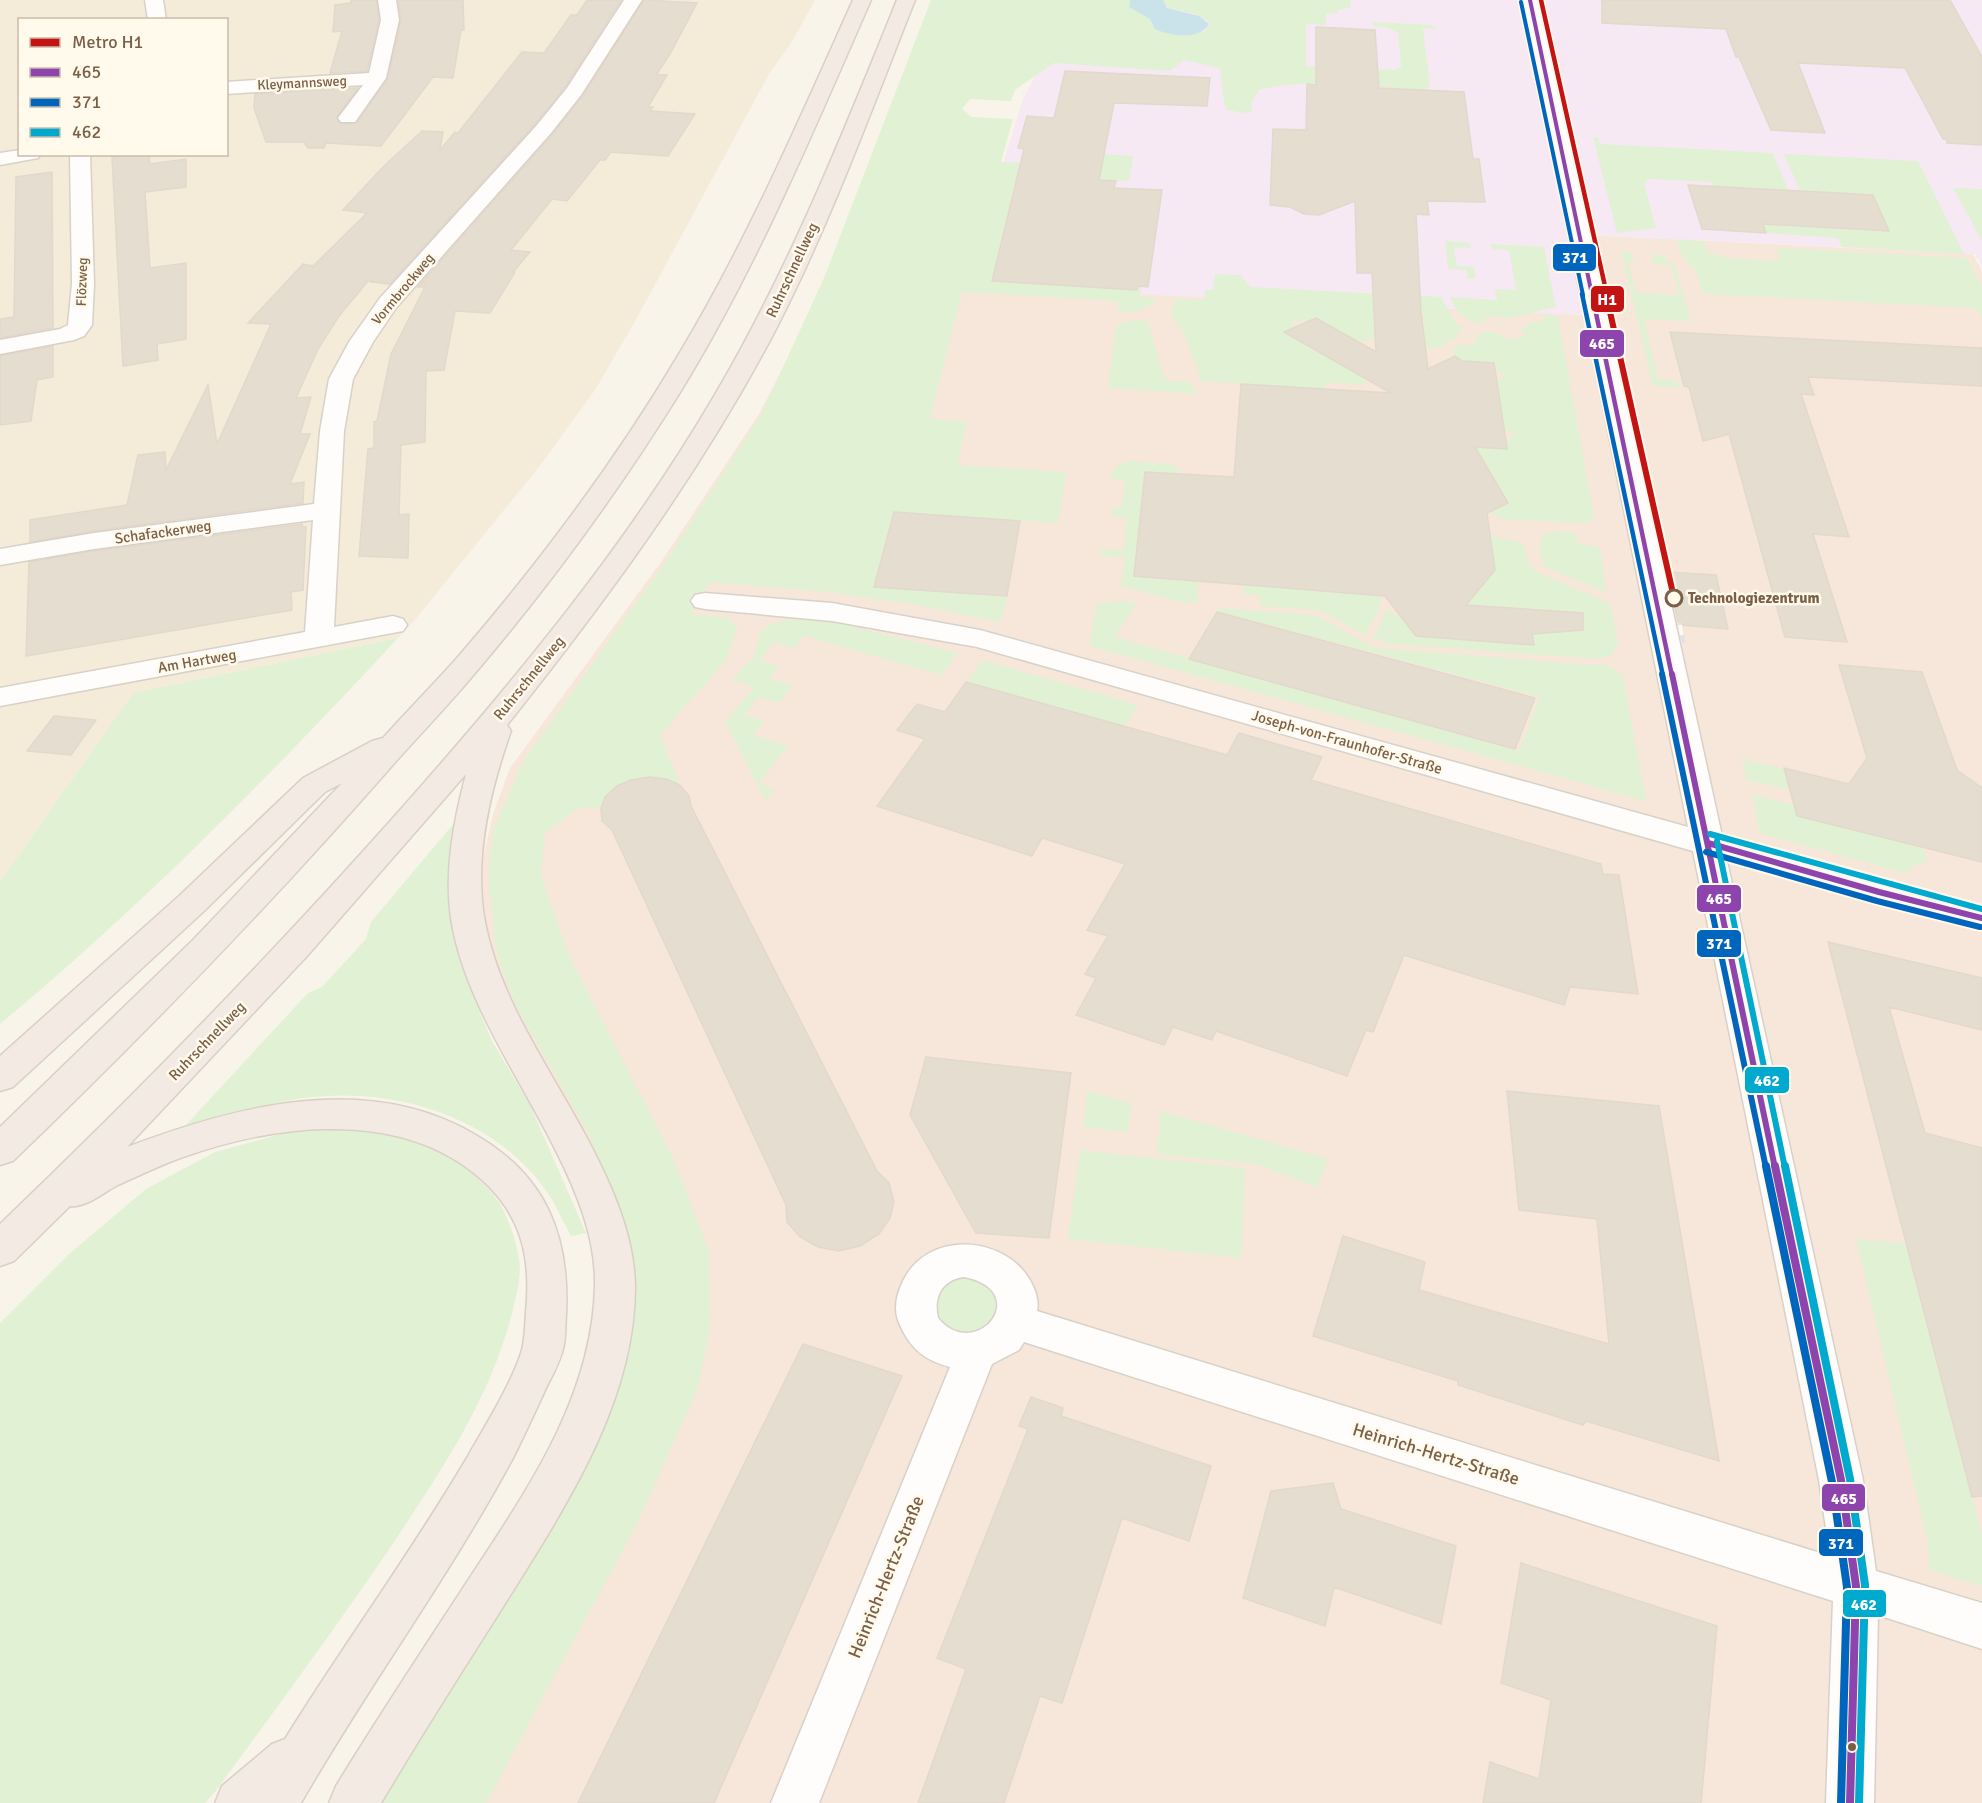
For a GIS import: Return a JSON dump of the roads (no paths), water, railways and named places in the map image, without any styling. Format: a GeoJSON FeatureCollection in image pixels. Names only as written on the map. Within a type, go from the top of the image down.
{"type":"FeatureCollection","features":[{"type":"Feature","properties":{"kind":"highway"},"geometry":{"type":"LineString","coordinates":[[0,1150],[162,993],[296,856],[472,659],[593,503],[652,417],[691,354],[747,250],[862,0]]}},
{"type":"Feature","properties":{"kind":"highway","name":"Ruhrschnellweg"},"geometry":{"type":"LineString","coordinates":[[7,1242],[199,1052],[325,916],[508,705],[590,600],[659,505],[763,331],[831,184],[906,0]]}},
{"type":"Feature","properties":{"kind":"highway"},"geometry":{"type":"LineString","coordinates":[[352,1803],[517,1544],[551,1485],[580,1428],[603,1370],[612,1325],[615,1280],[607,1235],[589,1181],[554,1112],[517,1049],[492,997],[475,946],[467,912],[469,835],[473,813],[484,760],[508,705]]}},
{"type":"Feature","properties":{"kind":"highway"},"geometry":{"type":"LineString","coordinates":[[0,1077],[191,904],[314,785],[400,739]]}},
{"type":"Feature","properties":{"kind":"highway"},"geometry":{"type":"LineString","coordinates":[[7,1242],[70,1192],[101,1175],[151,1154],[246,1126],[320,1114],[360,1115],[396,1120],[429,1130],[456,1142],[484,1160],[512,1184],[534,1220],[548,1281],[543,1347],[507,1431],[428,1562],[306,1746],[274,1803]]}},
{"type":"Feature","properties":{"kind":"highway"},"geometry":{"type":"LineString","coordinates":[[239,1803],[306,1746]]}},
{"type":"Feature","properties":{"kind":"street"},"geometry":{"type":"LineString","coordinates":[[154,0],[157,18]]}},
{"type":"Feature","properties":{"kind":"street","name":"Kleymannsweg"},"geometry":{"type":"LineString","coordinates":[[348,118],[377,78],[390,20],[387,0]]}},
{"type":"Feature","properties":{"kind":"street","name":"Vormbrockweg"},"geometry":{"type":"LineString","coordinates":[[319,638],[332,431],[341,379],[361,342],[388,303],[544,129],[574,91],[633,0]]}},
{"type":"Feature","properties":{"kind":"street"},"geometry":{"type":"LineString","coordinates":[[1530,0],[1841,1480],[1856,1586],[1850,1803]]}},
{"type":"Feature","properties":{"kind":"street","name":"Kleymannsweg"},"geometry":{"type":"LineString","coordinates":[[228,88],[377,78]]}},
{"type":"Feature","properties":{"kind":"street"},"geometry":{"type":"LineString","coordinates":[[0,159],[19,156]]}},
{"type":"Feature","properties":{"kind":"street","name":"Flözweg"},"geometry":{"type":"LineString","coordinates":[[0,347],[66,335],[76,331],[80,325],[83,273],[80,156]]}},
{"type":"Feature","properties":{"kind":"street","name":"Schafackerweg"},"geometry":{"type":"LineString","coordinates":[[0,557],[105,540],[327,510]]}},
{"type":"Feature","properties":{"kind":"street","name":"Joseph-von-Fraunhofer-Straße"},"geometry":{"type":"LineString","coordinates":[[705,601],[832,612],[980,639],[1879,892],[1982,918]]}},
{"type":"Feature","properties":{"kind":"street","name":"Am Hartweg"},"geometry":{"type":"LineString","coordinates":[[0,697],[393,625]]}},
{"type":"Feature","properties":{"kind":"street"},"geometry":{"type":"LineString","coordinates":[[964,1260],[994,1266],[1007,1275],[1016,1288],[1019,1305],[1016,1322],[1006,1336],[991,1346],[977,1351],[954,1350],[937,1344],[924,1334],[916,1320],[914,1303],[920,1286],[931,1272],[946,1263],[964,1260]]}},
{"type":"Feature","properties":{"kind":"street","name":"Heinrich-Hertz-Straße"},"geometry":{"type":"LineString","coordinates":[[1016,1322],[1982,1626]]}},
{"type":"Feature","properties":{"kind":"street","name":"Heinrich-Hertz-Straße"},"geometry":{"type":"LineString","coordinates":[[795,1803],[977,1351]]}},
{"type":"Feature","properties":{"kind":"water"},"geometry":{"type":"Polygon","coordinates":[[[1130,0],[1163,0],[1167,8],[1199,16],[1209,24],[1198,33],[1191,35],[1176,35],[1161,31],[1155,29],[1150,19],[1129,7],[1130,0]]]}},
{"type":"Feature","properties":{"kind":"railway"},"geometry":{"type":"LineString","coordinates":[[1680,625],[1683,641]]}},
{"type":"Feature","properties":{"kind":"metro line","name":"H1"},"geometry":{"type":"LineString","coordinates":[[1541,0],[1674,598]]}},
{"type":"Feature","properties":{"kind":"place","name":"Technologiezentrum"},"geometry":{"type":"Point","coordinates":[1674,598]}}]}
